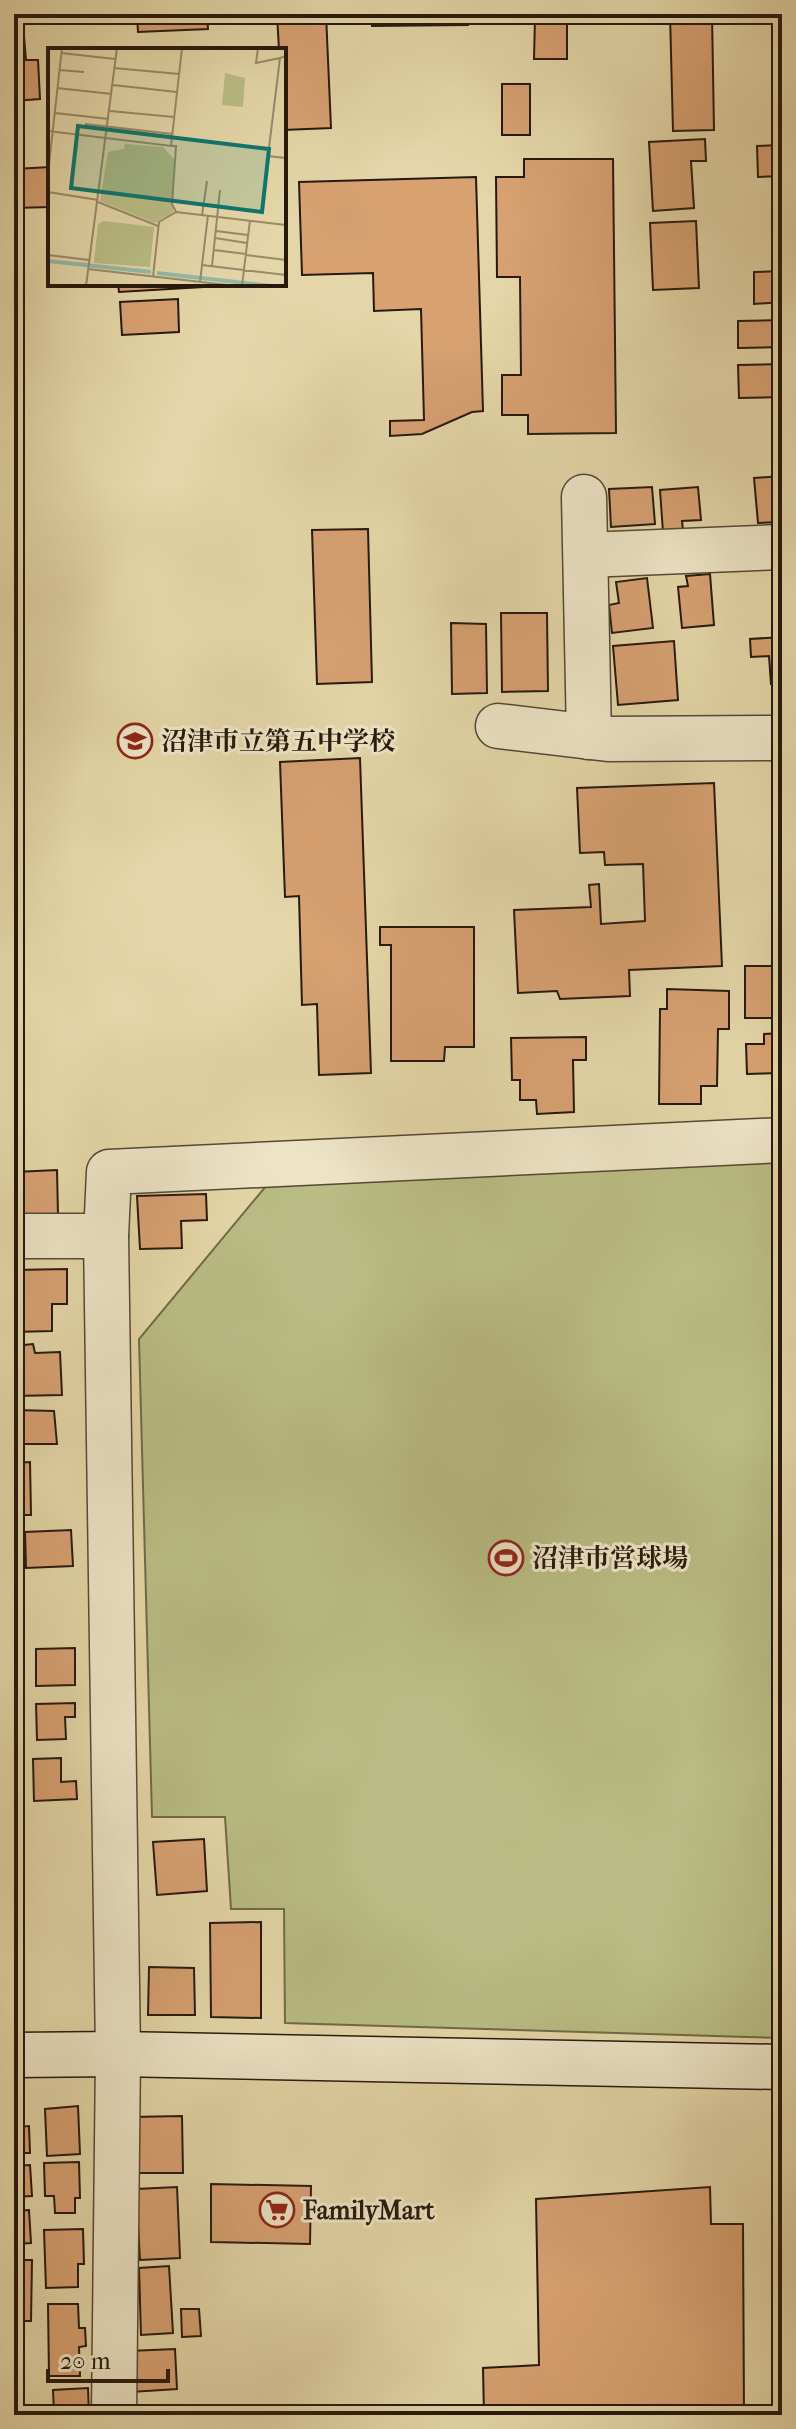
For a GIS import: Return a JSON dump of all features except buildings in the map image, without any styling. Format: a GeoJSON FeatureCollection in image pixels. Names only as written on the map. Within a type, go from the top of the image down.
{"type":"FeatureCollection","features":[{"type":"Feature","properties":{"kind":"street"},"geometry":{"type":"LineString","coordinates":[[584,497],[589,737]]}},
{"type":"Feature","properties":{"kind":"street"},"geometry":{"type":"LineString","coordinates":[[586,555],[782,547]]}},
{"type":"Feature","properties":{"kind":"street"},"geometry":{"type":"LineString","coordinates":[[498,726],[589,737],[782,738]]}},
{"type":"Feature","properties":{"kind":"street"},"geometry":{"type":"LineString","coordinates":[[114,2415],[118,2054],[106,1236],[109,1172],[782,1140]]}},
{"type":"Feature","properties":{"kind":"street"},"geometry":{"type":"LineString","coordinates":[[14,1236],[106,1236]]}},
{"type":"Feature","properties":{"kind":"street"},"geometry":{"type":"LineString","coordinates":[[14,2055],[118,2054],[782,2067]]}},
{"type":"Feature","properties":{"kind":"green space","name":"沼津市営球場"},"geometry":{"type":"Polygon","coordinates":[[[782,1162],[782,2038],[285,2023],[284,1909],[231,1909],[225,1817],[152,1817],[139,1339],[266,1186],[782,1162]]]}},
{"type":"Feature","properties":{"kind":"place","name":"沼津市立第五中学校"},"geometry":{"type":"Point","coordinates":[135,741]}},
{"type":"Feature","properties":{"kind":"place","name":"沼津市営球場"},"geometry":{"type":"Point","coordinates":[506,1558]}},
{"type":"Feature","properties":{"kind":"place","name":"FamilyMart"},"geometry":{"type":"Point","coordinates":[277,2210]}}]}
